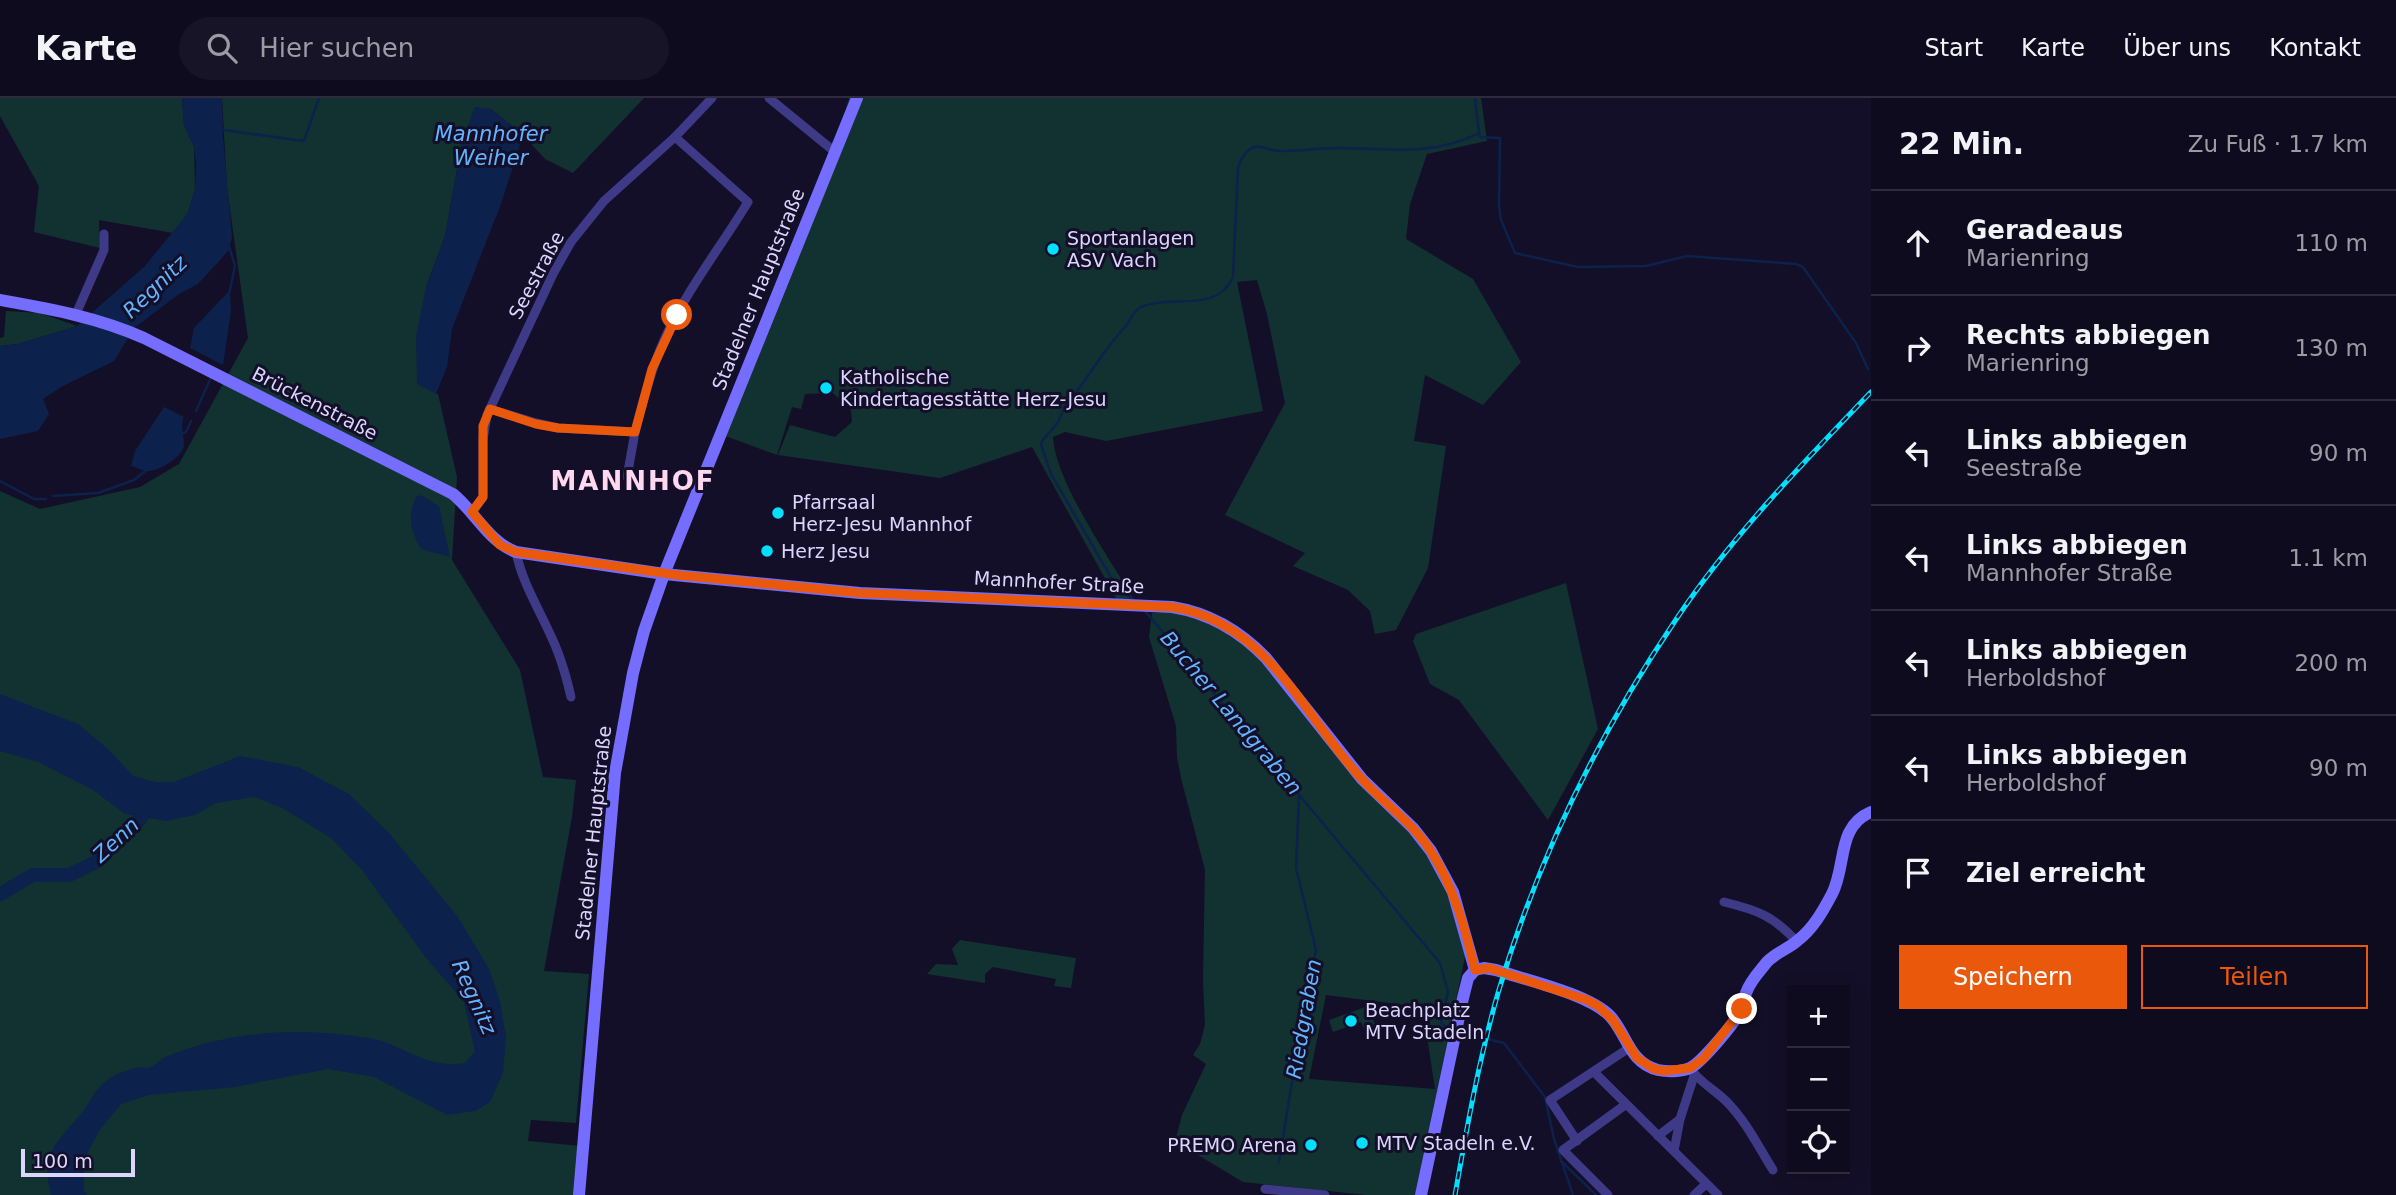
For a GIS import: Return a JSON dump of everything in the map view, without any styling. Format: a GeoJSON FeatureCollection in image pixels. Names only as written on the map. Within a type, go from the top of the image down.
{"type":"FeatureCollection","features":[{"type":"Feature","properties":{"kind":"main road","name":"Stadelner Hauptstraße"},"geometry":{"type":"LineString","coordinates":[[579,1195],[615,773],[644,631],[664,574],[858,98]]}},
{"type":"Feature","properties":{"kind":"main road"},"geometry":{"type":"LineString","coordinates":[[0,300],[79,315]]}},
{"type":"Feature","properties":{"kind":"main road","name":"Brückenstraße"},"geometry":{"type":"LineString","coordinates":[[79,315],[136,335],[176,355],[431,483],[453,495],[472,512]]}},
{"type":"Feature","properties":{"kind":"main road","name":"Mannhofer Straße"},"geometry":{"type":"LineString","coordinates":[[472,512],[500,545],[516,552],[664,574],[860,593],[1156,606],[1190,610],[1219,621],[1254,645],[1266,658],[1362,779],[1413,828],[1430,851],[1453,892],[1475,970]]}},
{"type":"Feature","properties":{"kind":"main road"},"geometry":{"type":"LineString","coordinates":[[1421,1195],[1468,978],[1475,970],[1489,968],[1592,1003],[1610,1016],[1629,1048],[1644,1064],[1654,1069],[1692,1072],[1739,1015],[1752,980],[1771,957],[1797,942],[1813,926],[1839,878],[1845,839],[1850,829],[1855,822],[1871,812]]}},
{"type":"Feature","properties":{"kind":"street","name":"Seestraße"},"geometry":{"type":"LineString","coordinates":[[472,512],[483,497],[483,426],[571,242],[604,201],[712,98]]}},
{"type":"Feature","properties":{"kind":"street"},"geometry":{"type":"LineString","coordinates":[[769,98],[835,152]]}},
{"type":"Feature","properties":{"kind":"street"},"geometry":{"type":"LineString","coordinates":[[627,477],[645,391],[665,338],[685,300],[748,202],[674,137]]}},
{"type":"Feature","properties":{"kind":"street"},"geometry":{"type":"LineString","coordinates":[[79,315],[104,250],[104,234]]}},
{"type":"Feature","properties":{"kind":"street"},"geometry":{"type":"LineString","coordinates":[[490,409],[558,428],[635,432]]}},
{"type":"Feature","properties":{"kind":"street"},"geometry":{"type":"LineString","coordinates":[[516,552],[528,591],[562,661],[571,697]]}},
{"type":"Feature","properties":{"kind":"street"},"geometry":{"type":"LineString","coordinates":[[1724,902],[1754,909],[1781,924],[1797,942]]}},
{"type":"Feature","properties":{"kind":"street"},"geometry":{"type":"LineString","coordinates":[[1577,1141],[1550,1100],[1629,1048]]}},
{"type":"Feature","properties":{"kind":"street"},"geometry":{"type":"LineString","coordinates":[[1594,1072],[1718,1195]]}},
{"type":"Feature","properties":{"kind":"street"},"geometry":{"type":"LineString","coordinates":[[1674,1152],[1692,1072],[1726,1100],[1744,1121],[1773,1170]]}},
{"type":"Feature","properties":{"kind":"street"},"geometry":{"type":"LineString","coordinates":[[1608,1195],[1563,1150],[1625,1105]]}},
{"type":"Feature","properties":{"kind":"street"},"geometry":{"type":"LineString","coordinates":[[1658,1136],[1680,1119]]}},
{"type":"Feature","properties":{"kind":"street"},"geometry":{"type":"LineString","coordinates":[[1694,1195],[1706,1184]]}},
{"type":"Feature","properties":{"kind":"street"},"geometry":{"type":"LineString","coordinates":[[1265,1189],[1325,1195]]}},
{"type":"Feature","properties":{"kind":"green space"},"geometry":{"type":"Polygon","coordinates":[[[0,98],[182,98],[184,125],[194,147],[195,189],[188,213],[173,233],[99,220],[100,248],[34,232],[39,186],[0,116],[0,98]]]}},
{"type":"Feature","properties":{"kind":"green space"},"geometry":{"type":"Polygon","coordinates":[[[222,98],[644,98],[573,173],[545,159],[523,135],[491,109],[462,141],[445,236],[426,287],[436,394],[457,477],[452,560],[520,670],[543,777],[576,780],[572,817],[544,971],[589,974],[576,1123],[531,1120],[528,1141],[581,1146],[575,1195],[0,1195],[0,491],[40,509],[140,487],[179,464],[248,338],[227,188],[222,98]]]}},
{"type":"Feature","properties":{"kind":"green space"},"geometry":{"type":"Polygon","coordinates":[[[849,98],[1481,98],[1487,141],[1427,154],[1410,204],[1406,239],[1473,279],[1521,362],[1483,405],[1425,375],[1414,441],[1446,446],[1428,568],[1396,630],[1375,634],[1370,611],[1348,590],[1293,566],[1305,553],[1225,515],[1285,403],[1267,314],[1257,280],[1237,282],[1263,411],[1106,441],[1065,432],[1053,437],[1056,455],[1073,498],[1135,601],[1117,600],[1032,447],[940,478],[778,455],[790,425],[835,437],[852,422],[851,410],[833,393],[805,394],[801,409],[792,407],[777,455],[720,434],[833,154],[849,98]]]}},
{"type":"Feature","properties":{"kind":"green space"},"geometry":{"type":"Polygon","coordinates":[[[6,311],[40,313],[77,326],[18,344],[0,346],[0,338],[4,337],[6,311]]]}},
{"type":"Feature","properties":{"kind":"green space"},"geometry":{"type":"Polygon","coordinates":[[[1566,583],[1598,729],[1548,820],[1459,700],[1430,684],[1413,641],[1416,634],[1566,583]]]}},
{"type":"Feature","properties":{"kind":"green space"},"geometry":{"type":"Polygon","coordinates":[[[1173,612],[1241,631],[1352,766],[1408,822],[1454,893],[1465,957],[1415,1195],[1366,1195],[1243,1182],[1188,1149],[1176,1138],[1182,1115],[1206,1064],[1193,1055],[1200,1044],[1205,1025],[1205,870],[1177,758],[1176,726],[1149,637],[1152,613],[1173,612]],[[1326,995],[1309,1079],[1435,1089],[1427,1036],[1429,1008],[1326,995]]]}},
{"type":"Feature","properties":{"kind":"green space"},"geometry":{"type":"Polygon","coordinates":[[[960,940],[1076,958],[1071,988],[1054,986],[1056,979],[993,967],[985,974],[985,983],[927,974],[936,964],[958,965],[952,949],[960,940]]]}},
{"type":"Feature","properties":{"kind":"green space","name":"Beachplatz MTV Stadeln"},"geometry":{"type":"Polygon","coordinates":[[[1368,1006],[1378,1032],[1367,1036],[1361,1022],[1333,1032],[1329,1020],[1368,1006]]]}},
{"type":"Feature","properties":{"kind":"water","name":"Regnitz"},"geometry":{"type":"Polygon","coordinates":[[[182,98],[222,98],[232,237],[229,250],[198,284],[179,294],[134,328],[114,361],[43,399],[49,414],[38,431],[0,439],[0,346],[18,344],[77,326],[145,266],[188,213],[195,189],[196,163],[194,147],[184,125],[182,98]]]}},
{"type":"Feature","properties":{"kind":"water","name":"Mannhofer Weiher"},"geometry":{"type":"Polygon","coordinates":[[[475,107],[491,109],[523,135],[501,204],[452,329],[447,367],[436,394],[417,384],[416,336],[426,287],[445,236],[462,141],[475,107]]]}},
{"type":"Feature","properties":{"kind":"water"},"geometry":{"type":"Polygon","coordinates":[[[230,290],[231,311],[223,365],[190,348],[194,328],[230,290]]]}},
{"type":"Feature","properties":{"kind":"water"},"geometry":{"type":"Polygon","coordinates":[[[164,407],[184,417],[183,450],[175,459],[152,471],[131,466],[135,451],[164,407]]]}},
{"type":"Feature","properties":{"kind":"water"},"geometry":{"type":"Polygon","coordinates":[[[421,495],[439,506],[450,557],[421,549],[417,542],[411,517],[416,497],[421,495]]]}},
{"type":"Feature","properties":{"kind":"water","name":"Regnitz"},"geometry":{"type":"Polygon","coordinates":[[[0,694],[78,724],[108,749],[133,776],[156,782],[174,782],[240,756],[298,767],[349,794],[389,833],[458,917],[489,969],[500,1001],[506,1037],[503,1073],[490,1102],[475,1111],[447,1115],[374,1077],[328,1069],[235,1087],[149,1095],[121,1104],[99,1131],[84,1160],[84,1190],[87,1195],[51,1195],[48,1167],[54,1148],[101,1085],[116,1074],[140,1067],[149,1068],[163,1058],[187,1049],[238,1036],[291,1032],[369,1038],[426,1059],[451,1064],[465,1063],[475,1052],[464,1002],[426,958],[362,870],[331,838],[282,808],[255,797],[216,803],[195,815],[166,821],[125,814],[93,790],[38,762],[0,751],[0,694]]]}},
{"type":"Feature","properties":{"kind":"waterway"},"geometry":{"type":"LineString","coordinates":[[224,130],[304,141],[319,98]]}},
{"type":"Feature","properties":{"kind":"waterway","name":"Bucher Landgraben"},"geometry":{"type":"LineString","coordinates":[[1135,602],[1112,579],[1051,474],[1041,444],[1059,421],[1066,404],[1138,309],[1153,303],[1205,299],[1226,288],[1233,277],[1238,168],[1249,150],[1258,147],[1278,151],[1340,148],[1411,150],[1445,145],[1479,133],[1475,98]]}},
{"type":"Feature","properties":{"kind":"waterway"},"geometry":{"type":"LineString","coordinates":[[1479,133],[1480,137],[1500,138],[1499,206],[1501,220],[1515,253],[1578,267],[1646,266],[1687,256],[1796,264],[1803,267],[1856,343],[1868,369]]}},
{"type":"Feature","properties":{"kind":"waterway"},"geometry":{"type":"LineString","coordinates":[[229,246],[235,266],[229,294]]}},
{"type":"Feature","properties":{"kind":"waterway"},"geometry":{"type":"LineString","coordinates":[[196,411],[212,375]]}},
{"type":"Feature","properties":{"kind":"waterway"},"geometry":{"type":"LineString","coordinates":[[180,434],[186,432],[191,421]]}},
{"type":"Feature","properties":{"kind":"waterway"},"geometry":{"type":"LineString","coordinates":[[53,496],[98,493],[134,480],[148,469]]}},
{"type":"Feature","properties":{"kind":"waterway"},"geometry":{"type":"LineString","coordinates":[[0,481],[34,499],[46,499]]}},
{"type":"Feature","properties":{"kind":"waterway","name":"Bucher Landgraben"},"geometry":{"type":"LineString","coordinates":[[1145,611],[1440,963],[1448,992],[1441,1023],[1452,1030]]}},
{"type":"Feature","properties":{"kind":"waterway","name":"Riedgraben"},"geometry":{"type":"LineString","coordinates":[[1279,1162],[1316,950],[1296,868],[1299,796]]}},
{"type":"Feature","properties":{"kind":"waterway","name":"Zenn"},"geometry":{"type":"LineString","coordinates":[[0,894],[33,875],[69,875],[96,862],[141,818],[148,803]]}},
{"type":"Feature","properties":{"kind":"waterway","name":"Bucher Landgraben"},"geometry":{"type":"LineString","coordinates":[[1458,1032],[1504,1043],[1545,1097],[1554,1139],[1573,1195]]}},
{"type":"Feature","properties":{"kind":"waterway"},"geometry":{"type":"LineString","coordinates":[[1561,1161],[1596,1195]]}},
{"type":"Feature","properties":{"kind":"railway"},"geometry":{"type":"LineString","coordinates":[[1455,1195],[1485,1043],[1498,993],[1531,895],[1595,754],[1647,664],[1696,590],[1768,502],[1871,392]]}},
{"type":"Feature","properties":{"kind":"place","name":"Sportanlagen ASV Vach"},"geometry":{"type":"Point","coordinates":[1053,249]}},
{"type":"Feature","properties":{"kind":"place","name":"Katholische Kindertagesstätte Herz-Jesu"},"geometry":{"type":"Point","coordinates":[826,388]}},
{"type":"Feature","properties":{"kind":"place","name":"Pfarrsaal Herz-Jesu Mannhof"},"geometry":{"type":"Point","coordinates":[778,513]}},
{"type":"Feature","properties":{"kind":"place","name":"Herz Jesu"},"geometry":{"type":"Point","coordinates":[767,551]}},
{"type":"Feature","properties":{"kind":"place","name":"Beachplatz MTV Stadeln"},"geometry":{"type":"Point","coordinates":[1351,1021]}},
{"type":"Feature","properties":{"kind":"place","name":"MTV Stadeln e.V."},"geometry":{"type":"Point","coordinates":[1362,1143]}},
{"type":"Feature","properties":{"kind":"place","name":"PREMO Arena"},"geometry":{"type":"Point","coordinates":[1311,1145]}},
{"type":"Feature","properties":{"kind":"district","name":"MANNHOF"},"geometry":{"type":"Point","coordinates":[633,481]}},
{"type":"Feature","properties":{"kind":"route"},"geometry":{"type":"LineString","coordinates":[[677,315],[652,369],[635,432],[558,428],[490,409],[483,426],[483,497],[472,512],[500,545],[516,552],[677,575],[860,593],[1172,607],[1206,615],[1233,629],[1254,645],[1362,779],[1413,828],[1430,851],[1453,892],[1475,970],[1489,968],[1587,1000],[1610,1016],[1637,1058],[1654,1069],[1664,1071],[1690,1068],[1703,1059],[1742,1009]]}}]}
